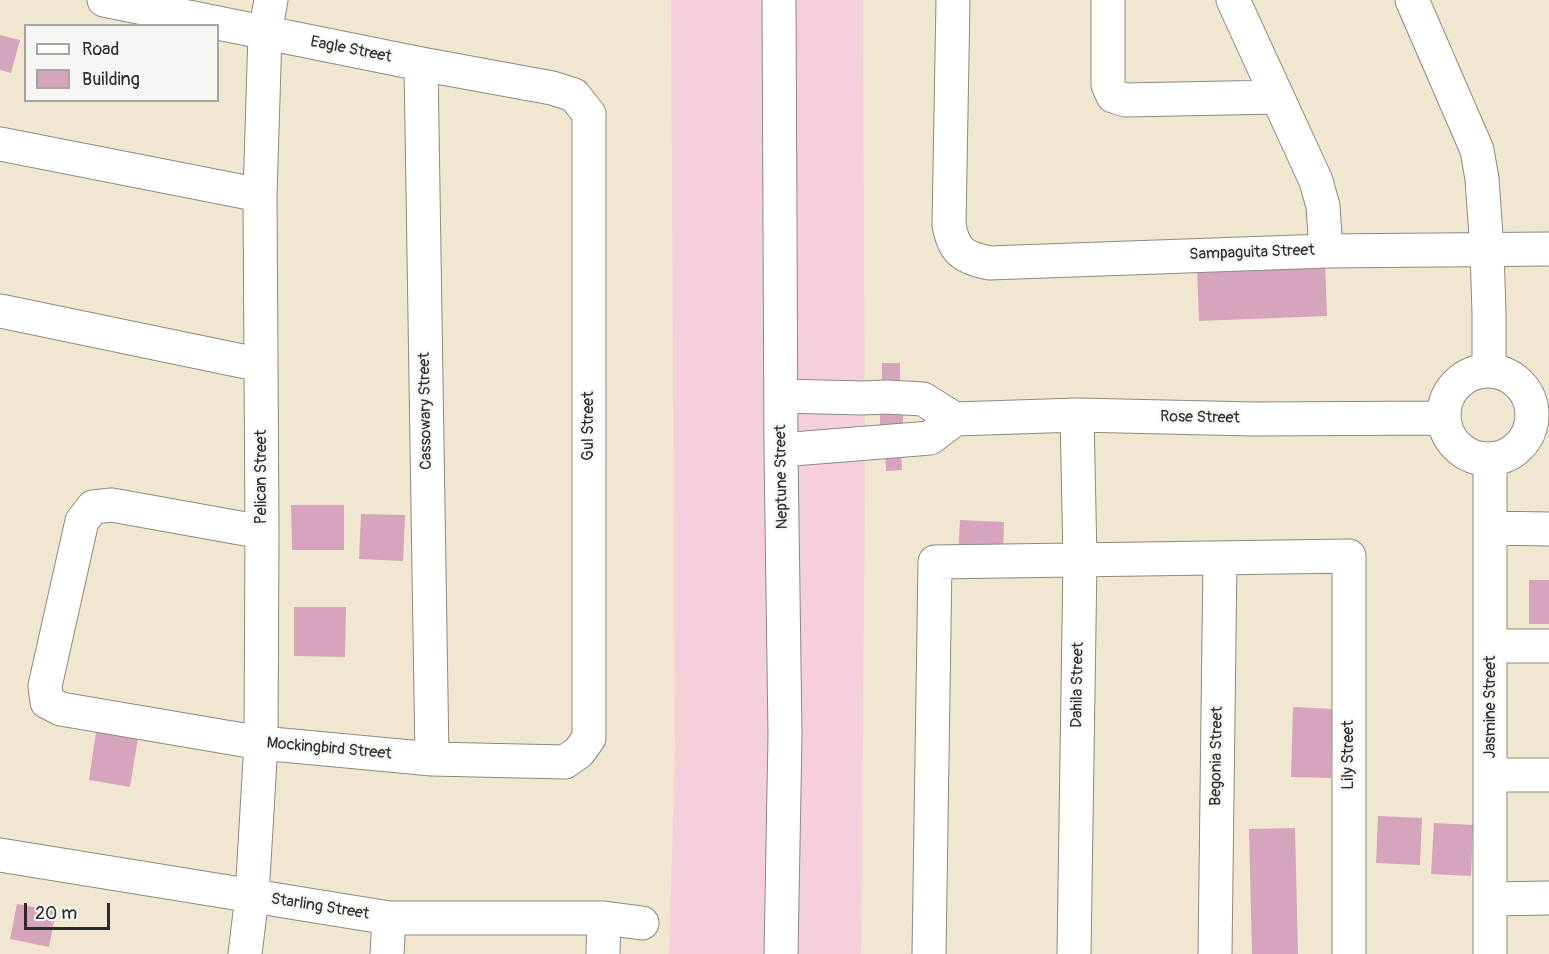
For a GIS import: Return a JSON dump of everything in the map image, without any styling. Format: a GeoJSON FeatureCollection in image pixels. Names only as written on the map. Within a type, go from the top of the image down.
{"type":"FeatureCollection","features":[{"type":"Feature","properties":{"kind":"street","name":"Eagle Street"},"geometry":{"type":"LineString","coordinates":[[104,0],[552,88],[574,95],[589,114]]}},
{"type":"Feature","properties":{"kind":"street","name":"Pelican Street"},"geometry":{"type":"LineString","coordinates":[[245,954],[252,896],[261,743],[260,195],[265,33],[271,0]]}},
{"type":"Feature","properties":{"kind":"street","name":"Neptune Street"},"geometry":{"type":"LineString","coordinates":[[779,0],[785,735],[781,954]]}},
{"type":"Feature","properties":{"kind":"street","name":"Sampaguita Street"},"geometry":{"type":"LineString","coordinates":[[953,0],[949,225],[958,252],[973,260],[989,263],[1326,250],[1549,249]]}},
{"type":"Feature","properties":{"kind":"street"},"geometry":{"type":"LineString","coordinates":[[1108,0],[1108,85],[1113,96],[1125,100],[1277,97]]}},
{"type":"Feature","properties":{"kind":"street"},"geometry":{"type":"LineString","coordinates":[[1233,0],[1316,181],[1323,206],[1326,250]]}},
{"type":"Feature","properties":{"kind":"street"},"geometry":{"type":"LineString","coordinates":[[1423,4],[1477,150],[1482,179],[1487,250],[1489,371]]}},
{"type":"Feature","properties":{"kind":"street","name":"Cassowary Street"},"geometry":{"type":"LineString","coordinates":[[421,64],[432,759]]}},
{"type":"Feature","properties":{"kind":"street","name":"Gul Street"},"geometry":{"type":"LineString","coordinates":[[589,114],[589,738]]}},
{"type":"Feature","properties":{"kind":"street"},"geometry":{"type":"LineString","coordinates":[[0,144],[260,195]]}},
{"type":"Feature","properties":{"kind":"street"},"geometry":{"type":"LineString","coordinates":[[0,311],[261,366]]}},
{"type":"Feature","properties":{"kind":"street"},"geometry":{"type":"LineString","coordinates":[[1489,371],[1514,379],[1541,412],[1531,426],[1526,439],[1516,450],[1504,457],[1490,460],[1476,458],[1464,452],[1454,443],[1447,431],[1444,418],[1446,403],[1452,390],[1462,380],[1475,373],[1489,371]]}},
{"type":"Feature","properties":{"kind":"street"},"geometry":{"type":"LineString","coordinates":[[781,396],[923,399],[955,419],[930,438],[781,450]]}},
{"type":"Feature","properties":{"kind":"street"},"geometry":{"type":"LineString","coordinates":[[852,398],[853,444]]}},
{"type":"Feature","properties":{"kind":"street","name":"Rose Street"},"geometry":{"type":"LineString","coordinates":[[955,419],[1077,415],[1254,419],[1444,418]]}},
{"type":"Feature","properties":{"kind":"street","name":"Dahila Street"},"geometry":{"type":"LineString","coordinates":[[1074,954],[1080,560],[1077,415]]}},
{"type":"Feature","properties":{"kind":"street","name":"Jasmine Street"},"geometry":{"type":"LineString","coordinates":[[1490,460],[1491,954]]}},
{"type":"Feature","properties":{"kind":"street","name":"Mockingbird Street"},"geometry":{"type":"LineString","coordinates":[[262,532],[112,505],[93,507],[82,521],[45,686],[47,702],[61,709],[261,743],[432,759],[565,762],[579,752],[589,738]]}},
{"type":"Feature","properties":{"kind":"street"},"geometry":{"type":"LineString","coordinates":[[1490,528],[1549,529]]}},
{"type":"Feature","properties":{"kind":"street","name":"Lily Street"},"geometry":{"type":"LineString","coordinates":[[1220,558],[1349,556],[1349,954]]}},
{"type":"Feature","properties":{"kind":"street"},"geometry":{"type":"LineString","coordinates":[[929,954],[935,562],[1220,558]]}},
{"type":"Feature","properties":{"kind":"street","name":"Begonia Street"},"geometry":{"type":"LineString","coordinates":[[1215,954],[1220,558]]}},
{"type":"Feature","properties":{"kind":"street"},"geometry":{"type":"LineString","coordinates":[[1491,646],[1549,646]]}},
{"type":"Feature","properties":{"kind":"street"},"geometry":{"type":"LineString","coordinates":[[1491,775],[1549,775]]}},
{"type":"Feature","properties":{"kind":"street","name":"Starling Street"},"geometry":{"type":"LineString","coordinates":[[0,855],[389,918],[604,918],[642,923]]}},
{"type":"Feature","properties":{"kind":"street"},"geometry":{"type":"LineString","coordinates":[[1491,899],[1549,898]]}},
{"type":"Feature","properties":{"kind":"street"},"geometry":{"type":"LineString","coordinates":[[387,954],[389,918]]}},
{"type":"Feature","properties":{"kind":"street"},"geometry":{"type":"LineString","coordinates":[[603,954],[604,918]]}},
{"type":"Feature","properties":{"kind":"shaded area"},"geometry":{"type":"Polygon","coordinates":[[[671,0],[863,0],[865,489],[861,954],[669,954],[675,752],[671,0]]]}},
{"type":"Feature","properties":{"kind":"building"},"geometry":{"type":"Polygon","coordinates":[[[0,35],[20,40],[11,73],[0,70],[0,35]]]}},
{"type":"Feature","properties":{"kind":"building"},"geometry":{"type":"Polygon","coordinates":[[[1325,263],[1327,316],[1199,321],[1197,268],[1325,263]]]}},
{"type":"Feature","properties":{"kind":"building"},"geometry":{"type":"Polygon","coordinates":[[[882,363],[900,363],[900,384],[882,384],[882,363]]]}},
{"type":"Feature","properties":{"kind":"building"},"geometry":{"type":"Polygon","coordinates":[[[880,406],[903,406],[903,427],[880,427],[880,406]]]}},
{"type":"Feature","properties":{"kind":"building"},"geometry":{"type":"Polygon","coordinates":[[[885,452],[901,452],[902,470],[886,471],[885,452]]]}},
{"type":"Feature","properties":{"kind":"building"},"geometry":{"type":"Polygon","coordinates":[[[291,505],[344,505],[344,550],[292,550],[291,505]]]}},
{"type":"Feature","properties":{"kind":"building"},"geometry":{"type":"Polygon","coordinates":[[[361,514],[405,515],[403,561],[359,559],[361,514]]]}},
{"type":"Feature","properties":{"kind":"building"},"geometry":{"type":"Polygon","coordinates":[[[960,520],[1004,522],[1003,556],[958,554],[960,520]]]}},
{"type":"Feature","properties":{"kind":"building"},"geometry":{"type":"Polygon","coordinates":[[[1529,580],[1549,580],[1549,624],[1529,624],[1529,580]]]}},
{"type":"Feature","properties":{"kind":"building"},"geometry":{"type":"Polygon","coordinates":[[[294,607],[346,607],[345,657],[294,656],[294,607]]]}},
{"type":"Feature","properties":{"kind":"building"},"geometry":{"type":"Polygon","coordinates":[[[1293,707],[1333,709],[1331,778],[1291,777],[1293,707]]]}},
{"type":"Feature","properties":{"kind":"building"},"geometry":{"type":"Polygon","coordinates":[[[97,725],[139,732],[130,787],[89,780],[97,725]]]}},
{"type":"Feature","properties":{"kind":"building"},"geometry":{"type":"Polygon","coordinates":[[[1378,816],[1422,818],[1420,865],[1376,863],[1378,816]]]}},
{"type":"Feature","properties":{"kind":"building"},"geometry":{"type":"Polygon","coordinates":[[[1434,823],[1473,825],[1471,876],[1431,874],[1434,823]]]}},
{"type":"Feature","properties":{"kind":"building"},"geometry":{"type":"Polygon","coordinates":[[[1295,828],[1298,954],[1252,954],[1249,829],[1295,828]]]}},
{"type":"Feature","properties":{"kind":"building"},"geometry":{"type":"Polygon","coordinates":[[[17,904],[56,911],[49,947],[10,939],[17,904]]]}}]}
